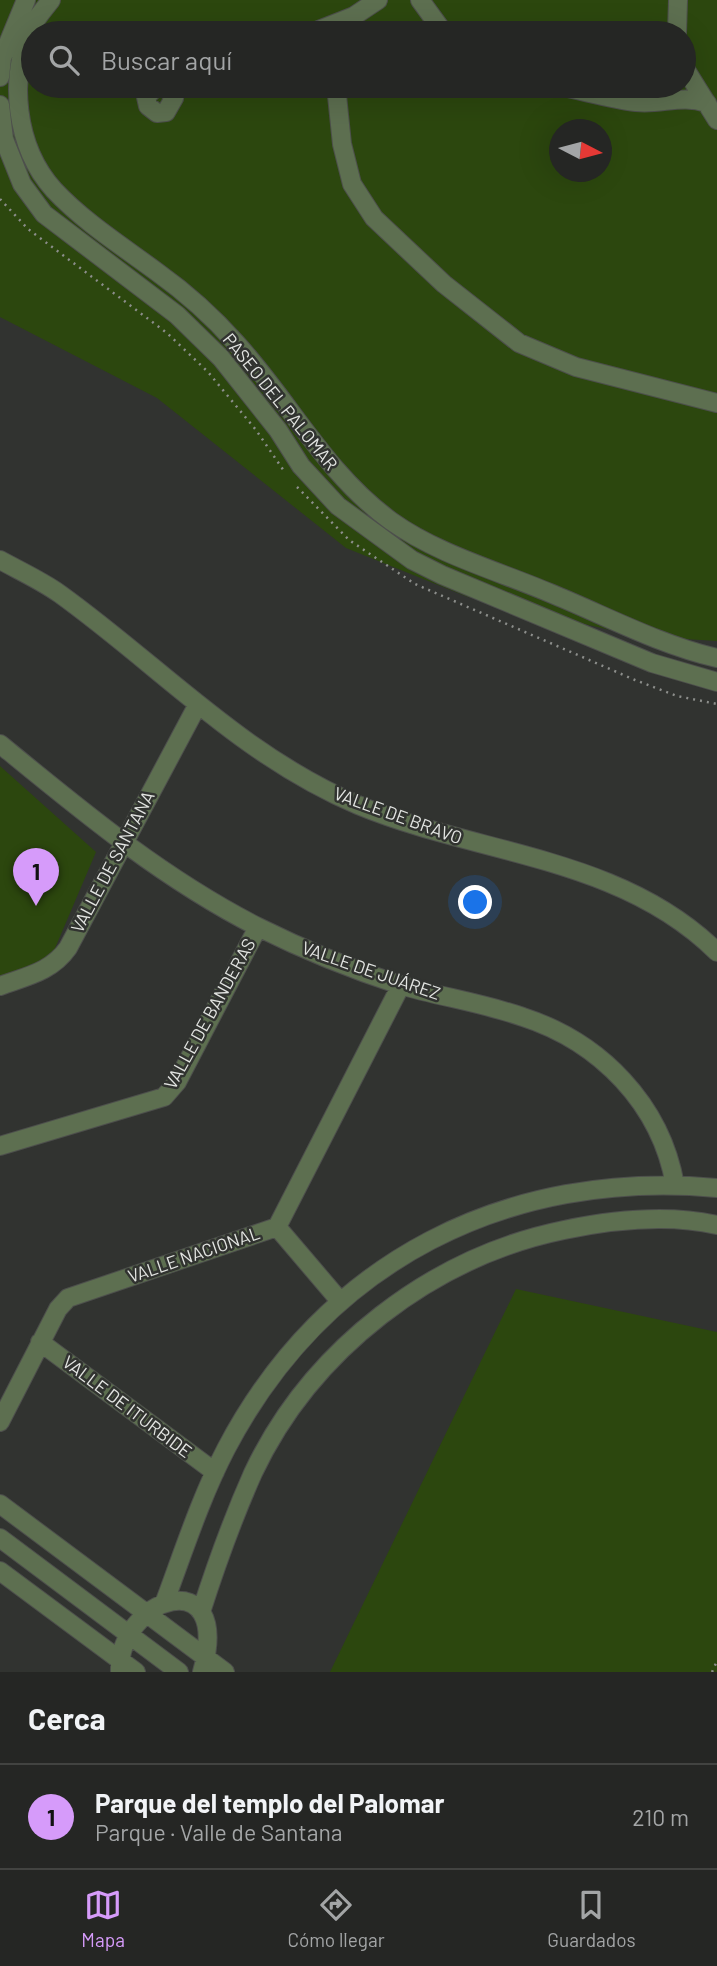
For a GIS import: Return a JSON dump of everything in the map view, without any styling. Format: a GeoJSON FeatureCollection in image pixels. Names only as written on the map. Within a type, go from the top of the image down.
{"type":"FeatureCollection","features":[{"type":"Feature","properties":{"kind":"street"},"geometry":{"type":"LineString","coordinates":[[0,77],[2,58],[26,0]]}},
{"type":"Feature","properties":{"kind":"street","name":"PASEO DEL PALOMAR"},"geometry":{"type":"LineString","coordinates":[[36,21],[51,0]]}},
{"type":"Feature","properties":{"kind":"street"},"geometry":{"type":"LineString","coordinates":[[348,21],[378,0]]}},
{"type":"Feature","properties":{"kind":"street"},"geometry":{"type":"LineString","coordinates":[[420,0],[435,21]]}},
{"type":"Feature","properties":{"kind":"street"},"geometry":{"type":"LineString","coordinates":[[677,21],[678,0]]}},
{"type":"Feature","properties":{"kind":"street","name":"PASEO DEL PALOMAR"},"geometry":{"type":"LineString","coordinates":[[21,61],[20,115],[27,145],[52,188],[81,216],[161,274],[235,341],[293,418],[354,491],[393,523],[430,544],[717,659]]}},
{"type":"Feature","properties":{"kind":"street"},"geometry":{"type":"LineString","coordinates":[[696,86],[717,120]]}},
{"type":"Feature","properties":{"kind":"street"},"geometry":{"type":"LineString","coordinates":[[337,98],[342,144],[352,184],[374,218],[444,284],[519,343],[576,367],[717,403]]}},
{"type":"Feature","properties":{"kind":"street"},"geometry":{"type":"LineString","coordinates":[[615,98],[656,103],[683,98]]}},
{"type":"Feature","properties":{"kind":"street"},"geometry":{"type":"LineString","coordinates":[[634,102],[640,98]]}},
{"type":"Feature","properties":{"kind":"street"},"geometry":{"type":"LineString","coordinates":[[691,98],[707,103]]}},
{"type":"Feature","properties":{"kind":"street","name":"PASEO DEL PALOMAR"},"geometry":{"type":"LineString","coordinates":[[0,105],[4,139],[22,184],[44,214],[177,315],[221,358],[278,430],[301,466],[338,506],[412,560],[574,633],[652,663],[717,682]]}},
{"type":"Feature","properties":{"kind":"street"},"geometry":{"type":"LineString","coordinates":[[123,275],[136,256]]}},
{"type":"Feature","properties":{"kind":"street"},"geometry":{"type":"LineString","coordinates":[[278,430],[293,418]]}},
{"type":"Feature","properties":{"kind":"street","name":"VALLE DE BRAVO"},"geometry":{"type":"LineString","coordinates":[[0,560],[57,592],[197,706],[265,755],[357,804],[437,832],[610,882],[679,921],[717,952]]}},
{"type":"Feature","properties":{"kind":"street"},"geometry":{"type":"LineString","coordinates":[[574,633],[583,607]]}},
{"type":"Feature","properties":{"kind":"street","name":"VALLE DE SANTANA"},"geometry":{"type":"LineString","coordinates":[[0,986],[57,963],[197,706]]}},
{"type":"Feature","properties":{"kind":"street","name":"VALLE DE JUÁREZ"},"geometry":{"type":"LineString","coordinates":[[0,744],[122,844],[188,889],[258,927],[316,955],[401,985],[548,1026],[600,1057],[636,1094],[649,1114],[664,1143],[675,1185]]}},
{"type":"Feature","properties":{"kind":"street","name":"VALLE DE BANDERAS"},"geometry":{"type":"LineString","coordinates":[[0,1146],[164,1097],[177,1082],[258,927]]}},
{"type":"Feature","properties":{"kind":"street","name":"VALLE NACIONAL"},"geometry":{"type":"LineString","coordinates":[[0,1422],[58,1308],[68,1298],[277,1227],[401,985]]}},
{"type":"Feature","properties":{"kind":"street"},"geometry":{"type":"LineString","coordinates":[[120,1666],[130,1635],[147,1614],[165,1601],[215,1472],[255,1401],[293,1350],[340,1301],[420,1245],[473,1220],[534,1199],[675,1185],[717,1188]]}},
{"type":"Feature","properties":{"kind":"street"},"geometry":{"type":"LineString","coordinates":[[204,1665],[207,1635],[201,1612],[254,1471],[281,1425],[313,1381],[357,1336],[389,1309],[435,1277],[484,1254],[543,1234],[599,1223],[663,1220],[717,1224]]}},
{"type":"Feature","properties":{"kind":"street"},"geometry":{"type":"LineString","coordinates":[[277,1227],[340,1301]]}},
{"type":"Feature","properties":{"kind":"street","name":"VALLE DE ITURBIDE"},"geometry":{"type":"LineString","coordinates":[[40,1342],[215,1472]]}},
{"type":"Feature","properties":{"kind":"street"},"geometry":{"type":"LineString","coordinates":[[0,1504],[147,1614],[204,1665],[225,1672]]}},
{"type":"Feature","properties":{"kind":"street"},"geometry":{"type":"LineString","coordinates":[[0,1538],[179,1672]]}},
{"type":"Feature","properties":{"kind":"street"},"geometry":{"type":"LineString","coordinates":[[0,1571],[120,1666],[136,1672]]}},
{"type":"Feature","properties":{"kind":"street"},"geometry":{"type":"LineString","coordinates":[[165,1601],[186,1602],[201,1612]]}},
{"type":"Feature","properties":{"kind":"path"},"geometry":{"type":"LineString","coordinates":[[712,1672],[717,1661]]}},
{"type":"Feature","properties":{"kind":"green space"},"geometry":{"type":"Polygon","coordinates":[[[0,0],[717,0],[717,641],[636,636],[468,597],[346,548],[157,398],[0,317],[0,0]]]}},
{"type":"Feature","properties":{"kind":"green space"},"geometry":{"type":"Polygon","coordinates":[[[0,766],[96,852],[50,960],[0,977],[0,766]]]}},
{"type":"Feature","properties":{"kind":"green space"},"geometry":{"type":"Polygon","coordinates":[[[516,1289],[717,1332],[717,1672],[330,1672],[516,1289]]]}},
{"type":"Feature","properties":{"kind":"place","name":"Parque del templo del Palomar"},"geometry":{"type":"Point","coordinates":[36,906]}}]}
